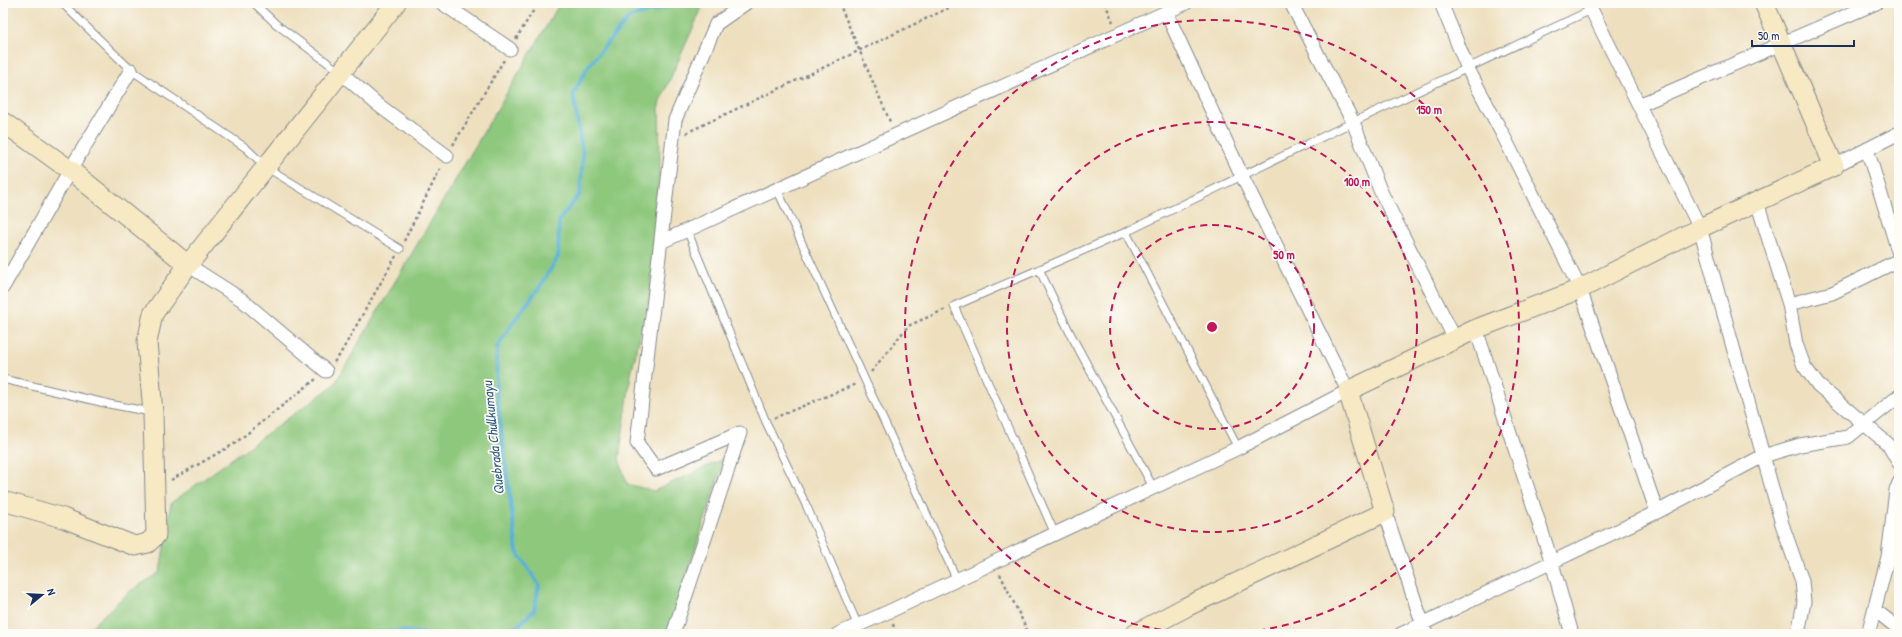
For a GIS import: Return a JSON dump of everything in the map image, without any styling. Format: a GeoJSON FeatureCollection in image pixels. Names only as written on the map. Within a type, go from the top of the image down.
{"type":"FeatureCollection","features":[{"type":"Feature","properties":{"kind":"street"},"geometry":{"type":"LineString","coordinates":[[3,501],[63,518],[135,546],[148,543],[156,535],[153,413],[147,342],[153,314],[188,264],[396,3]]}},
{"type":"Feature","properties":{"kind":"street"},"geometry":{"type":"LineString","coordinates":[[442,3],[510,49]]}},
{"type":"Feature","properties":{"kind":"street"},"geometry":{"type":"LineString","coordinates":[[673,634],[740,433],[656,469],[637,443],[675,120],[716,24],[746,3]]}},
{"type":"Feature","properties":{"kind":"street"},"geometry":{"type":"LineString","coordinates":[[661,242],[1186,3]]}},
{"type":"Feature","properties":{"kind":"street"},"geometry":{"type":"LineString","coordinates":[[1291,3],[1353,122],[1380,190],[1455,340]]}},
{"type":"Feature","properties":{"kind":"street"},"geometry":{"type":"LineString","coordinates":[[1441,3],[1468,69],[1502,133],[1580,289],[1657,512]]}},
{"type":"Feature","properties":{"kind":"street"},"geometry":{"type":"LineString","coordinates":[[1764,3],[1834,166]]}},
{"type":"Feature","properties":{"kind":"street"},"geometry":{"type":"LineString","coordinates":[[1639,105],[1876,3]]}},
{"type":"Feature","properties":{"kind":"street"},"geometry":{"type":"LineString","coordinates":[[1590,7],[1700,228],[1782,524],[1802,581],[1804,602],[1798,634]]}},
{"type":"Feature","properties":{"kind":"street"},"geometry":{"type":"LineString","coordinates":[[1166,12],[1242,176],[1348,391],[1385,512],[1424,629]]}},
{"type":"Feature","properties":{"kind":"street"},"geometry":{"type":"LineString","coordinates":[[3,287],[70,170],[131,70]]}},
{"type":"Feature","properties":{"kind":"street"},"geometry":{"type":"LineString","coordinates":[[340,72],[377,104],[447,156]]}},
{"type":"Feature","properties":{"kind":"street"},"geometry":{"type":"LineString","coordinates":[[3,122],[70,170],[188,264],[242,299],[326,371]]}},
{"type":"Feature","properties":{"kind":"street"},"geometry":{"type":"LineString","coordinates":[[838,634],[995,563],[1238,448],[1348,391],[1476,329],[1580,289],[1700,228],[1834,166],[1899,132]]}},
{"type":"Feature","properties":{"kind":"street"},"geometry":{"type":"LineString","coordinates":[[1867,149],[1899,254]]}},
{"type":"Feature","properties":{"kind":"street"},"geometry":{"type":"LineString","coordinates":[[1756,202],[1789,304],[1796,344],[1804,366],[1818,385],[1888,444],[1899,463]]}},
{"type":"Feature","properties":{"kind":"street"},"geometry":{"type":"LineString","coordinates":[[1789,304],[1832,293],[1899,260]]}},
{"type":"Feature","properties":{"kind":"street"},"geometry":{"type":"LineString","coordinates":[[1476,329],[1552,564],[1572,634]]}},
{"type":"Feature","properties":{"kind":"street"},"geometry":{"type":"LineString","coordinates":[[1401,634],[1424,629],[1657,512],[1763,456],[1800,445],[1848,437],[1865,425],[1899,396]]}},
{"type":"Feature","properties":{"kind":"street"},"geometry":{"type":"LineString","coordinates":[[1868,634],[1888,557],[1896,490],[1899,482]]}},
{"type":"Feature","properties":{"kind":"street"},"geometry":{"type":"LineString","coordinates":[[1135,634],[1186,607],[1385,512]]}},
{"type":"Feature","properties":{"kind":"street"},"geometry":{"type":"LineString","coordinates":[[1875,610],[1899,629]]}},
{"type":"Feature","properties":{"kind":"lane"},"geometry":{"type":"LineString","coordinates":[[62,3],[131,70],[246,148],[266,167],[400,249]]}},
{"type":"Feature","properties":{"kind":"lane"},"geometry":{"type":"LineString","coordinates":[[254,3],[276,24],[340,72]]}},
{"type":"Feature","properties":{"kind":"lane"},"geometry":{"type":"LineString","coordinates":[[1055,534],[954,306],[1126,232],[1353,122],[1468,69],[1590,7]]}},
{"type":"Feature","properties":{"kind":"lane"},"geometry":{"type":"LineString","coordinates":[[777,189],[957,580]]}},
{"type":"Feature","properties":{"kind":"lane"},"geometry":{"type":"LineString","coordinates":[[687,230],[766,422],[807,507],[858,626]]}},
{"type":"Feature","properties":{"kind":"lane"},"geometry":{"type":"LineString","coordinates":[[1126,232],[1238,448]]}},
{"type":"Feature","properties":{"kind":"lane"},"geometry":{"type":"LineString","coordinates":[[1039,269],[1070,333],[1153,487]]}},
{"type":"Feature","properties":{"kind":"lane"},"geometry":{"type":"LineString","coordinates":[[3,379],[153,413]]}},
{"type":"Feature","properties":{"kind":"path"},"geometry":{"type":"LineString","coordinates":[[155,488],[182,475],[234,444],[326,371],[339,356],[400,249],[447,156],[538,3]]}},
{"type":"Feature","properties":{"kind":"path"},"geometry":{"type":"LineString","coordinates":[[839,3],[896,135]]}},
{"type":"Feature","properties":{"kind":"path"},"geometry":{"type":"LineString","coordinates":[[673,139],[959,3]]}},
{"type":"Feature","properties":{"kind":"path"},"geometry":{"type":"LineString","coordinates":[[1106,3],[1118,34]]}},
{"type":"Feature","properties":{"kind":"path"},"geometry":{"type":"LineString","coordinates":[[766,422],[865,380],[908,326],[954,306]]}},
{"type":"Feature","properties":{"kind":"path"},"geometry":{"type":"LineString","coordinates":[[995,563],[1029,634]]}},
{"type":"Feature","properties":{"kind":"green space"},"geometry":{"type":"Polygon","coordinates":[[[560,3],[704,3],[659,104],[660,166],[651,288],[631,374],[619,459],[627,484],[654,491],[725,458],[667,634],[83,634],[129,592],[160,572],[171,503],[334,385],[560,3]]]}},
{"type":"Feature","properties":{"kind":"waterway","name":"Quebrada Chullkumayu"},"geometry":{"type":"LineString","coordinates":[[500,634],[517,627],[534,610],[539,585],[517,552],[496,391],[497,347],[516,318],[539,288],[558,257],[559,220],[580,194],[583,155],[573,95],[587,68],[630,17],[669,6],[672,3]]}},
{"type":"Feature","properties":{"kind":"waterway","name":"Quebrada Chullkumayu"},"geometry":{"type":"LineString","coordinates":[[373,634],[399,631],[425,634]]}}]}
